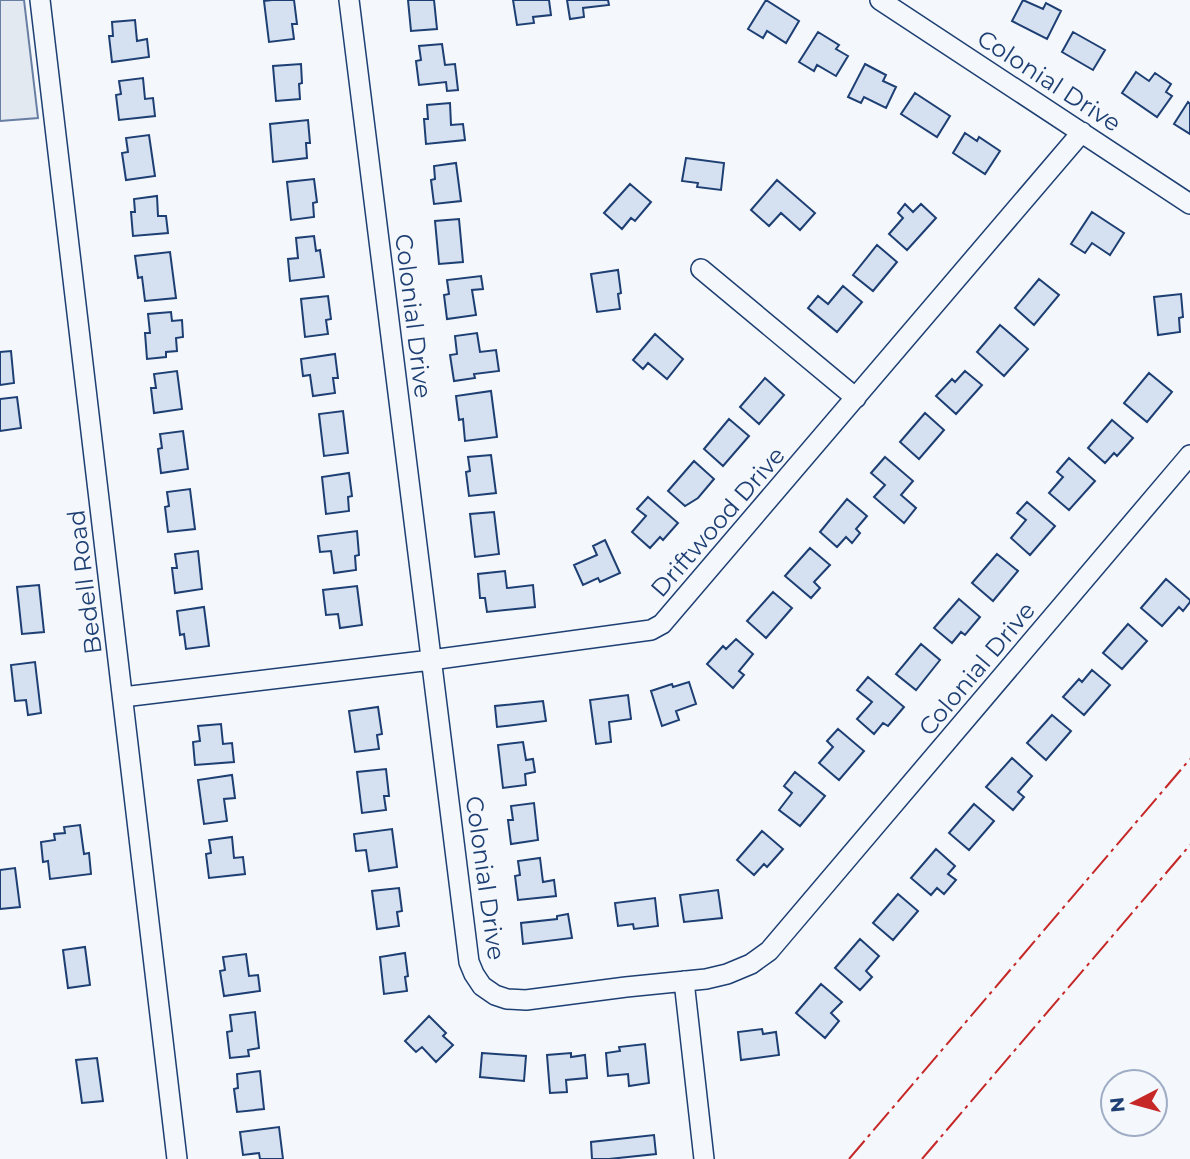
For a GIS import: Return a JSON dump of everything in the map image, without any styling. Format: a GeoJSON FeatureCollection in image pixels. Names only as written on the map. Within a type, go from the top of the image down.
{"type":"FeatureCollection","features":[{"type":"Feature","properties":{"kind":"street","name":"Bedell Road"},"geometry":{"type":"LineString","coordinates":[[40,0],[177,1159]]}},
{"type":"Feature","properties":{"kind":"street","name":"Colonial Drive"},"geometry":{"type":"LineString","coordinates":[[349,0],[469,961],[482,986],[495,995],[526,1000],[706,979],[751,964],[769,951],[1190,456]]}},
{"type":"Feature","properties":{"kind":"street","name":"Colonial Drive"},"geometry":{"type":"LineString","coordinates":[[880,0],[1190,204]]}},
{"type":"Feature","properties":{"kind":"street","name":"Driftwood Drive"},"geometry":{"type":"LineString","coordinates":[[123,697],[431,660],[651,630],[662,624],[1083,132]]}},
{"type":"Feature","properties":{"kind":"street"},"geometry":{"type":"LineString","coordinates":[[701,269],[856,398]]}},
{"type":"Feature","properties":{"kind":"street"},"geometry":{"type":"LineString","coordinates":[[684,981],[705,1159]]}},
{"type":"Feature","properties":{"kind":"shaded area"},"geometry":{"type":"Polygon","coordinates":[[[0,0],[24,0],[38,118],[0,121],[0,0]]]}},
{"type":"Feature","properties":{"kind":"building"},"geometry":{"type":"Polygon","coordinates":[[[294,0],[297,24],[292,24],[294,39],[269,42],[264,1],[294,0]]]}},
{"type":"Feature","properties":{"kind":"building"},"geometry":{"type":"Polygon","coordinates":[[[408,0],[434,0],[437,29],[411,31],[408,0]]]}},
{"type":"Feature","properties":{"kind":"building"},"geometry":{"type":"Polygon","coordinates":[[[513,0],[549,0],[551,15],[533,17],[534,23],[517,25],[513,0]]]}},
{"type":"Feature","properties":{"kind":"building"},"geometry":{"type":"Polygon","coordinates":[[[567,0],[608,0],[609,5],[583,8],[584,17],[570,19],[567,0]]]}},
{"type":"Feature","properties":{"kind":"building"},"geometry":{"type":"Polygon","coordinates":[[[766,0],[799,21],[786,43],[767,31],[763,38],[748,29],[766,0]]]}},
{"type":"Feature","properties":{"kind":"building"},"geometry":{"type":"Polygon","coordinates":[[[1023,0],[1043,9],[1046,3],[1061,11],[1047,39],[1012,21],[1023,0]]]}},
{"type":"Feature","properties":{"kind":"building"},"geometry":{"type":"Polygon","coordinates":[[[135,20],[137,41],[147,39],[149,57],[112,62],[109,36],[113,36],[112,22],[135,20]]]}},
{"type":"Feature","properties":{"kind":"building"},"geometry":{"type":"Polygon","coordinates":[[[818,32],[839,45],[836,49],[848,56],[836,76],[817,65],[814,71],[799,62],[818,32]]]}},
{"type":"Feature","properties":{"kind":"building"},"geometry":{"type":"Polygon","coordinates":[[[1073,32],[1105,50],[1093,70],[1062,52],[1073,32]]]}},
{"type":"Feature","properties":{"kind":"building"},"geometry":{"type":"Polygon","coordinates":[[[442,44],[445,65],[455,64],[458,90],[447,91],[446,82],[419,85],[416,61],[421,60],[419,46],[442,44]]]}},
{"type":"Feature","properties":{"kind":"building"},"geometry":{"type":"Polygon","coordinates":[[[301,64],[300,99],[276,101],[273,66],[301,64]]]}},
{"type":"Feature","properties":{"kind":"building"},"geometry":{"type":"Polygon","coordinates":[[[865,64],[886,75],[883,81],[896,87],[886,108],[864,97],[861,103],[848,97],[865,64]]]}},
{"type":"Feature","properties":{"kind":"building"},"geometry":{"type":"Polygon","coordinates":[[[1136,72],[1149,81],[1155,73],[1171,84],[1166,92],[1172,96],[1157,117],[1122,93],[1136,72]]]}},
{"type":"Feature","properties":{"kind":"building"},"geometry":{"type":"Polygon","coordinates":[[[143,78],[145,99],[153,98],[155,116],[119,120],[116,95],[121,94],[119,81],[143,78]]]}},
{"type":"Feature","properties":{"kind":"building"},"geometry":{"type":"Polygon","coordinates":[[[915,93],[950,116],[937,137],[901,114],[915,93]]]}},
{"type":"Feature","properties":{"kind":"building"},"geometry":{"type":"Polygon","coordinates":[[[1188,102],[1190,104],[1190,134],[1174,124],[1188,102]]]}},
{"type":"Feature","properties":{"kind":"building"},"geometry":{"type":"Polygon","coordinates":[[[450,103],[451,125],[463,124],[465,140],[426,144],[424,119],[428,119],[427,105],[450,103]]]}},
{"type":"Feature","properties":{"kind":"building"},"geometry":{"type":"Polygon","coordinates":[[[308,120],[310,143],[306,143],[307,158],[273,162],[270,124],[308,120]]]}},
{"type":"Feature","properties":{"kind":"building"},"geometry":{"type":"Polygon","coordinates":[[[965,133],[977,141],[979,137],[1000,151],[985,174],[953,153],[965,133]]]}},
{"type":"Feature","properties":{"kind":"building"},"geometry":{"type":"Polygon","coordinates":[[[149,135],[155,176],[126,180],[122,153],[128,152],[126,138],[149,135]]]}},
{"type":"Feature","properties":{"kind":"building"},"geometry":{"type":"Polygon","coordinates":[[[686,158],[724,163],[721,190],[697,187],[698,183],[682,181],[686,158]]]}},
{"type":"Feature","properties":{"kind":"building"},"geometry":{"type":"Polygon","coordinates":[[[456,163],[461,201],[434,204],[431,180],[435,179],[434,166],[456,163]]]}},
{"type":"Feature","properties":{"kind":"building"},"geometry":{"type":"Polygon","coordinates":[[[314,179],[317,202],[313,203],[314,217],[291,220],[287,182],[314,179]]]}},
{"type":"Feature","properties":{"kind":"building"},"geometry":{"type":"Polygon","coordinates":[[[777,180],[815,213],[800,230],[781,213],[769,226],[751,210],[777,180]]]}},
{"type":"Feature","properties":{"kind":"building"},"geometry":{"type":"Polygon","coordinates":[[[630,184],[651,202],[635,221],[631,218],[622,229],[604,213],[630,184]]]}},
{"type":"Feature","properties":{"kind":"building"},"geometry":{"type":"Polygon","coordinates":[[[157,196],[158,216],[166,216],[168,233],[133,236],[131,212],[135,212],[134,199],[157,196]]]}},
{"type":"Feature","properties":{"kind":"building"},"geometry":{"type":"Polygon","coordinates":[[[905,204],[913,212],[921,204],[936,218],[907,250],[889,234],[903,218],[898,213],[905,204]]]}},
{"type":"Feature","properties":{"kind":"building"},"geometry":{"type":"Polygon","coordinates":[[[1092,212],[1124,233],[1110,255],[1092,243],[1085,253],[1071,244],[1092,212]]]}},
{"type":"Feature","properties":{"kind":"building"},"geometry":{"type":"Polygon","coordinates":[[[459,219],[463,262],[439,264],[435,221],[459,219]]]}},
{"type":"Feature","properties":{"kind":"building"},"geometry":{"type":"Polygon","coordinates":[[[314,236],[316,251],[320,250],[324,277],[290,281],[288,259],[298,258],[296,238],[314,236]]]}},
{"type":"Feature","properties":{"kind":"building"},"geometry":{"type":"Polygon","coordinates":[[[877,245],[897,262],[873,291],[853,275],[877,245]]]}},
{"type":"Feature","properties":{"kind":"building"},"geometry":{"type":"Polygon","coordinates":[[[170,252],[176,298],[145,301],[142,277],[138,278],[135,256],[170,252]]]}},
{"type":"Feature","properties":{"kind":"building"},"geometry":{"type":"Polygon","coordinates":[[[618,270],[620,309],[597,312],[591,274],[618,270]]]}},
{"type":"Feature","properties":{"kind":"building"},"geometry":{"type":"Polygon","coordinates":[[[481,276],[483,289],[472,290],[476,315],[447,319],[444,295],[449,294],[447,280],[481,276]]]}},
{"type":"Feature","properties":{"kind":"building"},"geometry":{"type":"Polygon","coordinates":[[[1039,279],[1059,295],[1034,325],[1015,308],[1039,279]]]}},
{"type":"Feature","properties":{"kind":"building"},"geometry":{"type":"Polygon","coordinates":[[[843,286],[862,302],[837,332],[808,308],[818,296],[828,304],[843,286]]]}},
{"type":"Feature","properties":{"kind":"building"},"geometry":{"type":"Polygon","coordinates":[[[1181,294],[1183,317],[1179,318],[1180,332],[1158,335],[1154,297],[1181,294]]]}},
{"type":"Feature","properties":{"kind":"building"},"geometry":{"type":"Polygon","coordinates":[[[328,296],[331,319],[326,320],[328,334],[305,337],[301,299],[328,296]]]}},
{"type":"Feature","properties":{"kind":"building"},"geometry":{"type":"Polygon","coordinates":[[[171,312],[172,321],[182,320],[183,337],[176,338],[177,351],[166,352],[166,357],[147,359],[145,333],[150,333],[148,314],[171,312]]]}},
{"type":"Feature","properties":{"kind":"building"},"geometry":{"type":"Polygon","coordinates":[[[1000,325],[1028,349],[1004,376],[977,352],[1000,325]]]}},
{"type":"Feature","properties":{"kind":"building"},"geometry":{"type":"Polygon","coordinates":[[[477,333],[480,352],[496,350],[499,371],[474,374],[475,378],[454,381],[450,355],[457,354],[455,336],[477,333]]]}},
{"type":"Feature","properties":{"kind":"building"},"geometry":{"type":"Polygon","coordinates":[[[655,334],[683,359],[667,379],[648,363],[643,369],[633,360],[655,334]]]}},
{"type":"Feature","properties":{"kind":"building"},"geometry":{"type":"Polygon","coordinates":[[[11,351],[14,383],[0,385],[0,352],[11,351]]]}},
{"type":"Feature","properties":{"kind":"building"},"geometry":{"type":"Polygon","coordinates":[[[335,354],[338,378],[333,378],[335,393],[313,396],[310,375],[303,376],[301,359],[335,354]]]}},
{"type":"Feature","properties":{"kind":"building"},"geometry":{"type":"Polygon","coordinates":[[[177,371],[182,409],[154,413],[151,388],[156,388],[154,374],[177,371]]]}},
{"type":"Feature","properties":{"kind":"building"},"geometry":{"type":"Polygon","coordinates":[[[965,371],[982,385],[956,414],[936,396],[952,379],[955,382],[965,371]]]}},
{"type":"Feature","properties":{"kind":"building"},"geometry":{"type":"Polygon","coordinates":[[[1149,373],[1172,392],[1147,422],[1124,403],[1149,373]]]}},
{"type":"Feature","properties":{"kind":"building"},"geometry":{"type":"Polygon","coordinates":[[[765,378],[784,395],[759,424],[740,407],[765,378]]]}},
{"type":"Feature","properties":{"kind":"building"},"geometry":{"type":"Polygon","coordinates":[[[491,391],[497,437],[465,441],[463,419],[459,420],[456,396],[491,391]]]}},
{"type":"Feature","properties":{"kind":"building"},"geometry":{"type":"Polygon","coordinates":[[[17,397],[21,428],[0,431],[0,399],[17,397]]]}},
{"type":"Feature","properties":{"kind":"building"},"geometry":{"type":"Polygon","coordinates":[[[343,411],[348,453],[324,456],[319,414],[343,411]]]}},
{"type":"Feature","properties":{"kind":"building"},"geometry":{"type":"Polygon","coordinates":[[[925,413],[944,430],[919,459],[900,442],[925,413]]]}},
{"type":"Feature","properties":{"kind":"building"},"geometry":{"type":"Polygon","coordinates":[[[729,419],[749,436],[723,466],[704,449],[729,419]]]}},
{"type":"Feature","properties":{"kind":"building"},"geometry":{"type":"Polygon","coordinates":[[[1112,420],[1133,438],[1117,456],[1114,453],[1105,463],[1088,448],[1112,420]]]}},
{"type":"Feature","properties":{"kind":"building"},"geometry":{"type":"Polygon","coordinates":[[[183,431],[188,469],[161,473],[158,449],[162,448],[160,434],[183,431]]]}},
{"type":"Feature","properties":{"kind":"building"},"geometry":{"type":"Polygon","coordinates":[[[491,455],[496,493],[469,496],[466,472],[470,471],[468,457],[491,455]]]}},
{"type":"Feature","properties":{"kind":"building"},"geometry":{"type":"Polygon","coordinates":[[[885,457],[913,481],[901,495],[916,508],[904,523],[874,497],[885,485],[871,473],[885,457]]]}},
{"type":"Feature","properties":{"kind":"building"},"geometry":{"type":"Polygon","coordinates":[[[1069,458],[1095,481],[1069,510],[1049,493],[1063,477],[1057,472],[1069,458]]]}},
{"type":"Feature","properties":{"kind":"building"},"geometry":{"type":"Polygon","coordinates":[[[694,461],[714,479],[698,498],[685,506],[668,491],[694,461]]]}},
{"type":"Feature","properties":{"kind":"building"},"geometry":{"type":"Polygon","coordinates":[[[349,473],[352,496],[348,497],[349,511],[326,514],[322,477],[349,473]]]}},
{"type":"Feature","properties":{"kind":"building"},"geometry":{"type":"Polygon","coordinates":[[[190,489],[195,529],[168,532],[165,507],[169,506],[167,492],[190,489]]]}},
{"type":"Feature","properties":{"kind":"building"},"geometry":{"type":"Polygon","coordinates":[[[648,497],[678,523],[663,540],[660,537],[650,548],[632,532],[646,516],[637,509],[648,497]]]}},
{"type":"Feature","properties":{"kind":"building"},"geometry":{"type":"Polygon","coordinates":[[[847,499],[867,516],[856,529],[860,533],[852,543],[846,537],[837,547],[820,532],[847,499]]]}},
{"type":"Feature","properties":{"kind":"building"},"geometry":{"type":"Polygon","coordinates":[[[1027,502],[1055,526],[1030,555],[1011,538],[1026,520],[1017,513],[1027,502]]]}},
{"type":"Feature","properties":{"kind":"building"},"geometry":{"type":"Polygon","coordinates":[[[494,512],[499,554],[475,557],[470,514],[494,512]]]}},
{"type":"Feature","properties":{"kind":"building"},"geometry":{"type":"Polygon","coordinates":[[[357,531],[359,555],[355,556],[356,570],[334,573],[331,551],[320,552],[318,536],[357,531]]]}},
{"type":"Feature","properties":{"kind":"building"},"geometry":{"type":"Polygon","coordinates":[[[605,540],[620,573],[600,582],[598,578],[583,585],[574,565],[597,555],[593,546],[605,540]]]}},
{"type":"Feature","properties":{"kind":"building"},"geometry":{"type":"Polygon","coordinates":[[[810,548],[830,565],[814,582],[820,588],[811,598],[785,576],[810,548]]]}},
{"type":"Feature","properties":{"kind":"building"},"geometry":{"type":"Polygon","coordinates":[[[198,551],[202,589],[175,593],[172,568],[177,568],[175,554],[198,551]]]}},
{"type":"Feature","properties":{"kind":"building"},"geometry":{"type":"Polygon","coordinates":[[[997,554],[1018,571],[993,601],[972,583],[997,554]]]}},
{"type":"Feature","properties":{"kind":"building"},"geometry":{"type":"Polygon","coordinates":[[[505,571],[507,588],[533,585],[535,607],[487,612],[485,598],[480,598],[478,574],[505,571]]]}},
{"type":"Feature","properties":{"kind":"building"},"geometry":{"type":"Polygon","coordinates":[[[1166,579],[1190,602],[1183,611],[1179,607],[1162,626],[1141,608],[1166,579]]]}},
{"type":"Feature","properties":{"kind":"building"},"geometry":{"type":"Polygon","coordinates":[[[39,585],[44,632],[22,634],[17,587],[39,585]]]}},
{"type":"Feature","properties":{"kind":"building"},"geometry":{"type":"Polygon","coordinates":[[[357,586],[362,625],[340,628],[338,614],[326,615],[323,590],[357,586]]]}},
{"type":"Feature","properties":{"kind":"building"},"geometry":{"type":"Polygon","coordinates":[[[773,592],[792,608],[766,638],[747,621],[773,592]]]}},
{"type":"Feature","properties":{"kind":"building"},"geometry":{"type":"Polygon","coordinates":[[[959,599],[980,617],[965,635],[961,632],[952,643],[934,628],[959,599]]]}},
{"type":"Feature","properties":{"kind":"building"},"geometry":{"type":"Polygon","coordinates":[[[204,607],[209,646],[186,649],[184,634],[180,635],[177,611],[204,607]]]}},
{"type":"Feature","properties":{"kind":"building"},"geometry":{"type":"Polygon","coordinates":[[[1128,624],[1147,641],[1122,669],[1103,653],[1128,624]]]}},
{"type":"Feature","properties":{"kind":"building"},"geometry":{"type":"Polygon","coordinates":[[[736,639],[753,654],[739,671],[744,675],[733,688],[707,664],[723,646],[726,649],[736,639]]]}},
{"type":"Feature","properties":{"kind":"building"},"geometry":{"type":"Polygon","coordinates":[[[921,644],[940,660],[916,690],[896,674],[921,644]]]}},
{"type":"Feature","properties":{"kind":"building"},"geometry":{"type":"Polygon","coordinates":[[[35,662],[41,713],[28,715],[26,700],[15,701],[11,665],[35,662]]]}},
{"type":"Feature","properties":{"kind":"building"},"geometry":{"type":"Polygon","coordinates":[[[1092,670],[1110,685],[1084,715],[1063,697],[1079,679],[1082,682],[1092,670]]]}},
{"type":"Feature","properties":{"kind":"building"},"geometry":{"type":"Polygon","coordinates":[[[868,677],[904,707],[888,726],[883,723],[874,734],[857,719],[872,702],[857,690],[868,677]]]}},
{"type":"Feature","properties":{"kind":"building"},"geometry":{"type":"Polygon","coordinates":[[[689,682],[696,704],[676,711],[679,720],[662,726],[651,691],[689,682]]]}},
{"type":"Feature","properties":{"kind":"building"},"geometry":{"type":"Polygon","coordinates":[[[628,695],[631,719],[609,722],[611,742],[596,744],[590,700],[628,695]]]}},
{"type":"Feature","properties":{"kind":"building"},"geometry":{"type":"Polygon","coordinates":[[[543,701],[546,721],[497,727],[495,706],[543,701]]]}},
{"type":"Feature","properties":{"kind":"building"},"geometry":{"type":"Polygon","coordinates":[[[378,707],[382,734],[377,735],[379,749],[355,752],[349,711],[378,707]]]}},
{"type":"Feature","properties":{"kind":"building"},"geometry":{"type":"Polygon","coordinates":[[[1052,715],[1071,731],[1046,760],[1027,743],[1052,715]]]}},
{"type":"Feature","properties":{"kind":"building"},"geometry":{"type":"Polygon","coordinates":[[[221,724],[223,744],[232,743],[234,762],[195,765],[193,742],[200,741],[198,726],[221,724]]]}},
{"type":"Feature","properties":{"kind":"building"},"geometry":{"type":"Polygon","coordinates":[[[838,729],[864,751],[839,780],[819,763],[833,747],[827,741],[838,729]]]}},
{"type":"Feature","properties":{"kind":"building"},"geometry":{"type":"Polygon","coordinates":[[[523,742],[526,760],[533,759],[535,772],[525,774],[526,785],[503,788],[498,745],[523,742]]]}},
{"type":"Feature","properties":{"kind":"building"},"geometry":{"type":"Polygon","coordinates":[[[1012,758],[1032,776],[1018,792],[1024,797],[1013,810],[986,787],[1012,758]]]}},
{"type":"Feature","properties":{"kind":"building"},"geometry":{"type":"Polygon","coordinates":[[[386,769],[389,796],[384,796],[386,810],[362,813],[357,772],[386,769]]]}},
{"type":"Feature","properties":{"kind":"building"},"geometry":{"type":"Polygon","coordinates":[[[795,772],[825,796],[800,826],[779,810],[792,793],[784,786],[795,772]]]}},
{"type":"Feature","properties":{"kind":"building"},"geometry":{"type":"Polygon","coordinates":[[[232,775],[235,798],[224,799],[227,821],[204,824],[198,780],[232,775]]]}},
{"type":"Feature","properties":{"kind":"building"},"geometry":{"type":"Polygon","coordinates":[[[534,803],[538,840],[511,844],[508,820],[513,820],[511,806],[534,803]]]}},
{"type":"Feature","properties":{"kind":"building"},"geometry":{"type":"Polygon","coordinates":[[[974,804],[994,821],[969,850],[949,833],[974,804]]]}},
{"type":"Feature","properties":{"kind":"building"},"geometry":{"type":"Polygon","coordinates":[[[80,825],[84,854],[89,853],[91,874],[50,879],[48,861],[43,862],[41,842],[55,840],[54,834],[65,833],[64,827],[80,825]]]}},
{"type":"Feature","properties":{"kind":"building"},"geometry":{"type":"Polygon","coordinates":[[[392,829],[397,867],[369,871],[366,850],[356,851],[354,834],[392,829]]]}},
{"type":"Feature","properties":{"kind":"building"},"geometry":{"type":"Polygon","coordinates":[[[762,831],[783,849],[767,867],[764,864],[754,875],[737,860],[762,831]]]}},
{"type":"Feature","properties":{"kind":"building"},"geometry":{"type":"Polygon","coordinates":[[[232,837],[234,858],[243,857],[245,874],[209,878],[206,854],[211,853],[209,840],[232,837]]]}},
{"type":"Feature","properties":{"kind":"building"},"geometry":{"type":"Polygon","coordinates":[[[936,849],[955,866],[948,874],[956,880],[944,894],[937,888],[931,895],[911,878],[936,849]]]}},
{"type":"Feature","properties":{"kind":"building"},"geometry":{"type":"Polygon","coordinates":[[[540,858],[543,882],[554,880],[556,896],[518,900],[515,876],[520,875],[518,861],[540,858]]]}},
{"type":"Feature","properties":{"kind":"building"},"geometry":{"type":"Polygon","coordinates":[[[15,868],[20,907],[0,909],[0,870],[15,868]]]}},
{"type":"Feature","properties":{"kind":"building"},"geometry":{"type":"Polygon","coordinates":[[[399,888],[402,911],[397,912],[399,926],[377,929],[372,891],[399,888]]]}},
{"type":"Feature","properties":{"kind":"building"},"geometry":{"type":"Polygon","coordinates":[[[718,890],[722,918],[684,922],[680,895],[718,890]]]}},
{"type":"Feature","properties":{"kind":"building"},"geometry":{"type":"Polygon","coordinates":[[[898,894],[918,911],[893,940],[873,923],[898,894]]]}},
{"type":"Feature","properties":{"kind":"building"},"geometry":{"type":"Polygon","coordinates":[[[655,898],[658,926],[634,929],[633,924],[618,926],[615,903],[655,898]]]}},
{"type":"Feature","properties":{"kind":"building"},"geometry":{"type":"Polygon","coordinates":[[[568,914],[572,938],[523,944],[521,923],[557,919],[557,916],[568,914]]]}},
{"type":"Feature","properties":{"kind":"building"},"geometry":{"type":"Polygon","coordinates":[[[860,939],[879,956],[866,971],[872,977],[860,990],[835,968],[860,939]]]}},
{"type":"Feature","properties":{"kind":"building"},"geometry":{"type":"Polygon","coordinates":[[[85,947],[90,985],[68,988],[63,950],[85,947]]]}},
{"type":"Feature","properties":{"kind":"building"},"geometry":{"type":"Polygon","coordinates":[[[405,953],[407,991],[384,994],[380,957],[405,953]]]}},
{"type":"Feature","properties":{"kind":"building"},"geometry":{"type":"Polygon","coordinates":[[[246,954],[249,976],[258,975],[260,991],[224,996],[220,971],[225,970],[223,957],[246,954]]]}},
{"type":"Feature","properties":{"kind":"building"},"geometry":{"type":"Polygon","coordinates":[[[821,984],[842,1002],[831,1013],[839,1021],[825,1038],[796,1013],[821,984]]]}},
{"type":"Feature","properties":{"kind":"building"},"geometry":{"type":"Polygon","coordinates":[[[255,1012],[259,1048],[248,1050],[249,1056],[230,1058],[227,1032],[232,1031],[230,1015],[255,1012]]]}},
{"type":"Feature","properties":{"kind":"building"},"geometry":{"type":"Polygon","coordinates":[[[429,1016],[446,1033],[443,1036],[453,1045],[436,1062],[422,1047],[416,1052],[405,1041],[429,1016]]]}},
{"type":"Feature","properties":{"kind":"building"},"geometry":{"type":"Polygon","coordinates":[[[762,1029],[763,1034],[776,1032],[779,1055],[741,1060],[738,1032],[762,1029]]]}},
{"type":"Feature","properties":{"kind":"building"},"geometry":{"type":"Polygon","coordinates":[[[645,1044],[649,1083],[629,1086],[628,1074],[608,1076],[606,1053],[620,1051],[619,1047],[645,1044]]]}},
{"type":"Feature","properties":{"kind":"building"},"geometry":{"type":"Polygon","coordinates":[[[482,1053],[526,1056],[524,1081],[480,1077],[482,1053]]]}},
{"type":"Feature","properties":{"kind":"building"},"geometry":{"type":"Polygon","coordinates":[[[571,1053],[571,1057],[585,1055],[587,1078],[566,1080],[567,1092],[550,1093],[547,1055],[571,1053]]]}},
{"type":"Feature","properties":{"kind":"building"},"geometry":{"type":"Polygon","coordinates":[[[97,1058],[103,1101],[82,1103],[76,1060],[97,1058]]]}},
{"type":"Feature","properties":{"kind":"building"},"geometry":{"type":"Polygon","coordinates":[[[260,1071],[264,1109],[237,1112],[234,1089],[238,1088],[237,1074],[260,1071]]]}},
{"type":"Feature","properties":{"kind":"building"},"geometry":{"type":"Polygon","coordinates":[[[279,1127],[283,1159],[260,1159],[259,1153],[243,1155],[240,1132],[279,1127]]]}},
{"type":"Feature","properties":{"kind":"building"},"geometry":{"type":"Polygon","coordinates":[[[654,1135],[656,1154],[592,1159],[591,1142],[654,1135]]]}},
{"type":"Feature","properties":{"kind":"power"},"geometry":{"type":"LineString","coordinates":[[849,1159],[1190,759]]}},
{"type":"Feature","properties":{"kind":"power"},"geometry":{"type":"LineString","coordinates":[[922,1159],[1190,845]]}}]}
